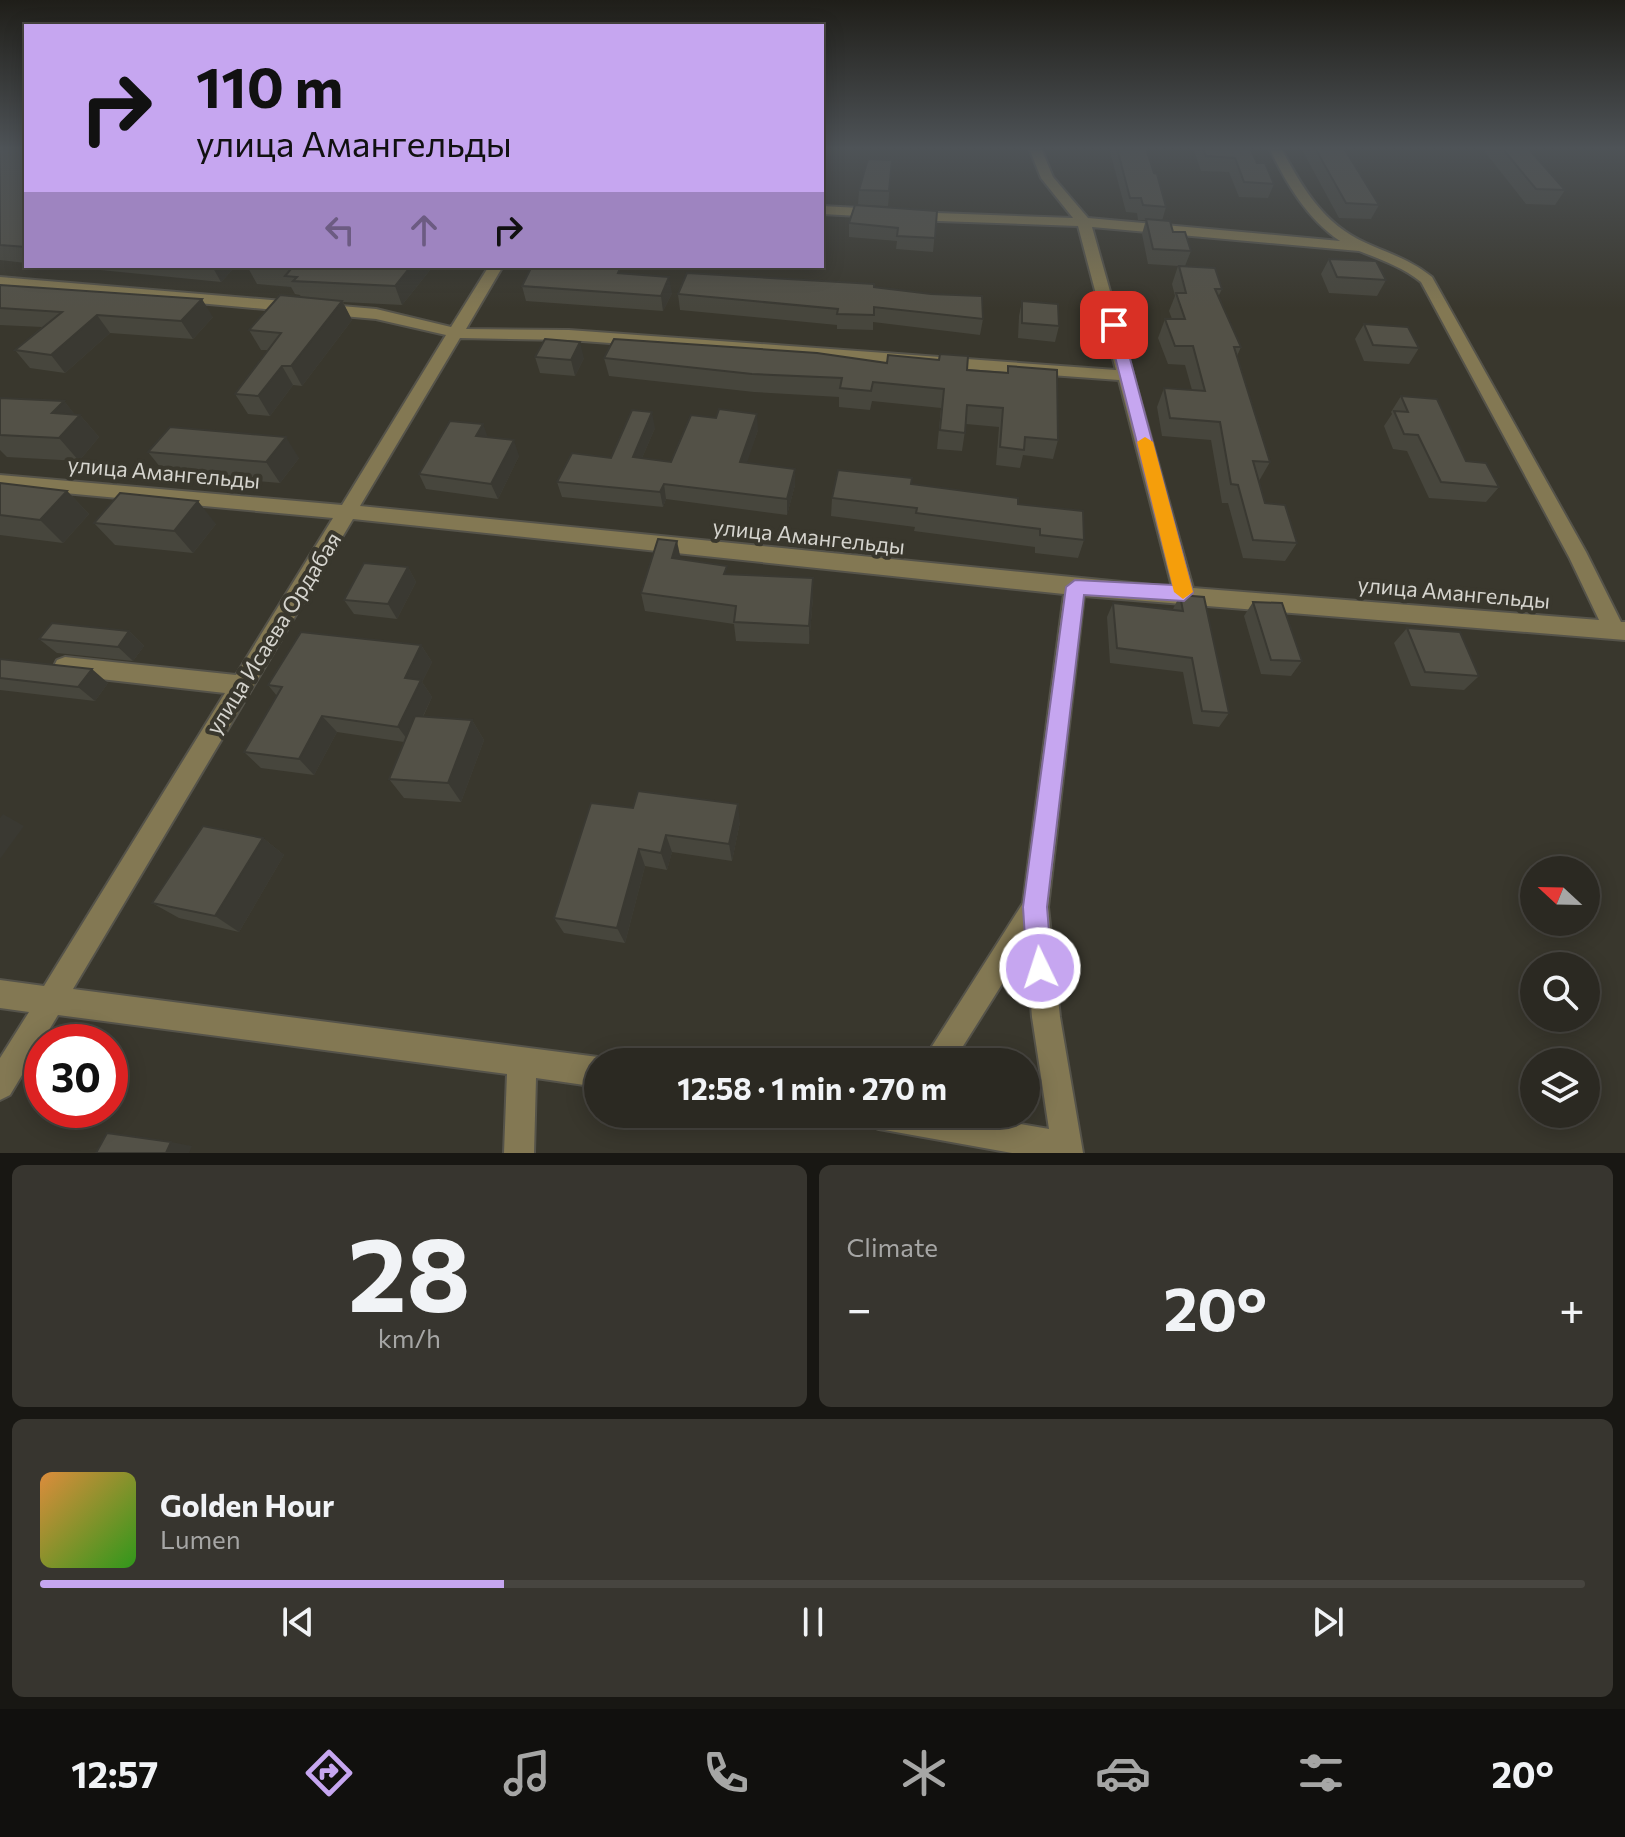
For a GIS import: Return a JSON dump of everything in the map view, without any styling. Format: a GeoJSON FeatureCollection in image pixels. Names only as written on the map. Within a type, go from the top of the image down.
{"type":"FeatureCollection","features":[{"type":"Feature","properties":{"kind":"street"},"geometry":{"type":"LineString","coordinates":[[1067,202],[1084,222],[1128,376],[1184,593]]}},
{"type":"Feature","properties":{"kind":"street"},"geometry":{"type":"LineString","coordinates":[[1303,202],[1318,219],[1355,243]]}},
{"type":"Feature","properties":{"kind":"street"},"geometry":{"type":"LineString","coordinates":[[824,210],[1084,222],[1355,243],[1388,254],[1427,280],[1620,630]]}},
{"type":"Feature","properties":{"kind":"street","name":"улица Исаева Ордабая"},"geometry":{"type":"LineString","coordinates":[[0,1085],[495,268]]}},
{"type":"Feature","properties":{"kind":"street"},"geometry":{"type":"LineString","coordinates":[[0,281],[376,314],[455,333],[569,335],[1128,376]]}},
{"type":"Feature","properties":{"kind":"street","name":"улица Амангельды"},"geometry":{"type":"LineString","coordinates":[[0,481],[347,512],[1075,587],[1184,593],[1620,630]]}},
{"type":"Feature","properties":{"kind":"street"},"geometry":{"type":"LineString","coordinates":[[957,1128],[1068,1151],[1046,1017],[1035,907],[1075,587]]}},
{"type":"Feature","properties":{"kind":"street"},"geometry":{"type":"LineString","coordinates":[[45,664],[240,685]]}},
{"type":"Feature","properties":{"kind":"street"},"geometry":{"type":"LineString","coordinates":[[945,1048],[1035,907]]}},
{"type":"Feature","properties":{"kind":"street"},"geometry":{"type":"LineString","coordinates":[[0,994],[584,1070]]}},
{"type":"Feature","properties":{"kind":"street"},"geometry":{"type":"LineString","coordinates":[[519,1153],[522,1061]]}},
{"type":"Feature","properties":{"kind":"building"},"geometry":{"type":"Polygon","coordinates":[[[0,202],[24,202],[24,247],[0,245],[0,202]]]}},
{"type":"Feature","properties":{"kind":"building"},"geometry":{"type":"Polygon","coordinates":[[[1142,202],[1165,202],[1166,207],[1143,205],[1142,202]]]}},
{"type":"Feature","properties":{"kind":"building"},"geometry":{"type":"Polygon","coordinates":[[[1377,202],[1379,205],[1346,203],[1377,202]]]}},
{"type":"Feature","properties":{"kind":"building"},"geometry":{"type":"Polygon","coordinates":[[[855,205],[937,211],[935,238],[897,236],[898,228],[849,223],[855,205]]]}},
{"type":"Feature","properties":{"kind":"building"},"geometry":{"type":"Polygon","coordinates":[[[1146,219],[1170,221],[1173,232],[1185,232],[1191,251],[1153,249],[1146,219]]]}},
{"type":"Feature","properties":{"kind":"building"},"geometry":{"type":"Polygon","coordinates":[[[1329,259],[1376,261],[1386,280],[1337,277],[1329,259]]]}},
{"type":"Feature","properties":{"kind":"building"},"geometry":{"type":"Polygon","coordinates":[[[1179,266],[1215,268],[1222,289],[1215,289],[1241,347],[1234,347],[1270,462],[1253,461],[1265,503],[1285,505],[1297,543],[1253,540],[1238,485],[1231,484],[1220,422],[1170,418],[1164,388],[1205,391],[1193,346],[1175,346],[1165,319],[1185,319],[1176,293],[1186,293],[1179,266]]]}},
{"type":"Feature","properties":{"kind":"building"},"geometry":{"type":"Polygon","coordinates":[[[280,268],[409,268],[395,286],[293,281],[297,277],[285,276],[291,269],[280,268]]]}},
{"type":"Feature","properties":{"kind":"building"},"geometry":{"type":"Polygon","coordinates":[[[531,268],[620,268],[618,273],[669,277],[661,296],[522,286],[531,268]]]}},
{"type":"Feature","properties":{"kind":"building"},"geometry":{"type":"Polygon","coordinates":[[[687,273],[874,284],[874,287],[931,294],[982,296],[983,319],[874,307],[874,315],[837,314],[838,309],[678,294],[687,273]]]}},
{"type":"Feature","properties":{"kind":"building"},"geometry":{"type":"Polygon","coordinates":[[[0,285],[202,299],[181,321],[97,315],[51,355],[15,350],[62,312],[0,308],[0,285]]]}},
{"type":"Feature","properties":{"kind":"building"},"geometry":{"type":"Polygon","coordinates":[[[280,295],[342,301],[291,366],[282,366],[258,396],[235,394],[281,333],[249,330],[280,295]]]}},
{"type":"Feature","properties":{"kind":"building"},"geometry":{"type":"Polygon","coordinates":[[[1022,301],[1058,304],[1059,326],[1022,323],[1022,301]]]}},
{"type":"Feature","properties":{"kind":"building"},"geometry":{"type":"Polygon","coordinates":[[[1364,324],[1408,327],[1419,348],[1373,345],[1364,324]]]}},
{"type":"Feature","properties":{"kind":"building"},"geometry":{"type":"Polygon","coordinates":[[[545,339],[580,342],[571,360],[535,357],[545,339]]]}},
{"type":"Feature","properties":{"kind":"building"},"geometry":{"type":"Polygon","coordinates":[[[614,339],[817,353],[887,363],[888,355],[939,360],[940,354],[968,356],[967,370],[1008,373],[1008,366],[1057,370],[1058,440],[1025,437],[1024,450],[1000,447],[1003,408],[967,405],[965,433],[940,430],[944,389],[873,382],[871,391],[840,388],[842,378],[752,374],[604,358],[614,339]]]}},
{"type":"Feature","properties":{"kind":"building"},"geometry":{"type":"Polygon","coordinates":[[[1401,396],[1437,399],[1466,461],[1486,463],[1499,487],[1441,482],[1418,435],[1404,434],[1394,411],[1408,412],[1401,396]]]}},
{"type":"Feature","properties":{"kind":"building"},"geometry":{"type":"Polygon","coordinates":[[[0,398],[64,401],[52,413],[80,415],[59,438],[0,435],[0,398]]]}},
{"type":"Feature","properties":{"kind":"building"},"geometry":{"type":"Polygon","coordinates":[[[719,409],[757,414],[740,462],[795,469],[787,499],[664,484],[660,492],[557,482],[572,453],[611,458],[632,410],[652,412],[633,457],[671,462],[691,415],[716,418],[719,409]]]}},
{"type":"Feature","properties":{"kind":"building"},"geometry":{"type":"Polygon","coordinates":[[[450,421],[483,424],[476,436],[514,440],[491,484],[419,474],[450,421]]]}},
{"type":"Feature","properties":{"kind":"building"},"geometry":{"type":"Polygon","coordinates":[[[170,427],[286,437],[266,462],[148,452],[170,427]]]}},
{"type":"Feature","properties":{"kind":"building"},"geometry":{"type":"Polygon","coordinates":[[[838,470],[912,478],[911,484],[1018,498],[1018,504],[1083,511],[1084,540],[1040,535],[1040,529],[916,513],[917,508],[832,498],[838,470]]]}},
{"type":"Feature","properties":{"kind":"building"},"geometry":{"type":"Polygon","coordinates":[[[0,483],[67,491],[40,520],[0,515],[0,483]]]}},
{"type":"Feature","properties":{"kind":"building"},"geometry":{"type":"Polygon","coordinates":[[[120,493],[198,501],[174,531],[94,523],[120,493]]]}},
{"type":"Feature","properties":{"kind":"building"},"geometry":{"type":"Polygon","coordinates":[[[658,539],[677,541],[672,558],[727,566],[724,574],[813,578],[809,626],[734,622],[736,606],[641,593],[658,539]]]}},
{"type":"Feature","properties":{"kind":"building"},"geometry":{"type":"Polygon","coordinates":[[[364,563],[408,567],[388,604],[344,600],[364,563]]]}},
{"type":"Feature","properties":{"kind":"building"},"geometry":{"type":"Polygon","coordinates":[[[1180,595],[1204,597],[1229,713],[1202,711],[1192,658],[1117,648],[1113,603],[1183,611],[1180,595]]]}},
{"type":"Feature","properties":{"kind":"building"},"geometry":{"type":"Polygon","coordinates":[[[1253,602],[1282,603],[1302,661],[1271,660],[1253,602]]]}},
{"type":"Feature","properties":{"kind":"building"},"geometry":{"type":"Polygon","coordinates":[[[52,623],[129,631],[118,647],[39,639],[52,623]]]}},
{"type":"Feature","properties":{"kind":"building"},"geometry":{"type":"Polygon","coordinates":[[[1407,628],[1460,632],[1479,676],[1425,672],[1407,628]]]}},
{"type":"Feature","properties":{"kind":"building"},"geometry":{"type":"Polygon","coordinates":[[[301,632],[421,645],[405,678],[421,680],[398,727],[322,716],[299,759],[244,752],[282,687],[268,685],[301,632]]]}},
{"type":"Feature","properties":{"kind":"building"},"geometry":{"type":"Polygon","coordinates":[[[0,659],[92,669],[78,687],[0,678],[0,659]]]}},
{"type":"Feature","properties":{"kind":"building"},"geometry":{"type":"Polygon","coordinates":[[[415,716],[472,720],[448,783],[389,779],[415,716]]]}},
{"type":"Feature","properties":{"kind":"building"},"geometry":{"type":"Polygon","coordinates":[[[638,791],[738,804],[729,844],[666,835],[661,853],[639,849],[617,928],[554,918],[591,803],[633,808],[638,791]]]}},
{"type":"Feature","properties":{"kind":"building"},"geometry":{"type":"Polygon","coordinates":[[[203,826],[263,838],[215,916],[152,903],[203,826]]]}},
{"type":"Feature","properties":{"kind":"building"},"geometry":{"type":"Polygon","coordinates":[[[107,1133],[171,1142],[166,1153],[96,1153],[107,1133]]]}},
{"type":"Feature","properties":{"kind":"slow traffic"},"geometry":{"type":"LineString","coordinates":[[1145,442],[1183,592]]}},
{"type":"Feature","properties":{"kind":"route"},"geometry":{"type":"LineString","coordinates":[[1040,968],[1035,907],[1075,587],[1184,593],[1114,325]]}}]}
